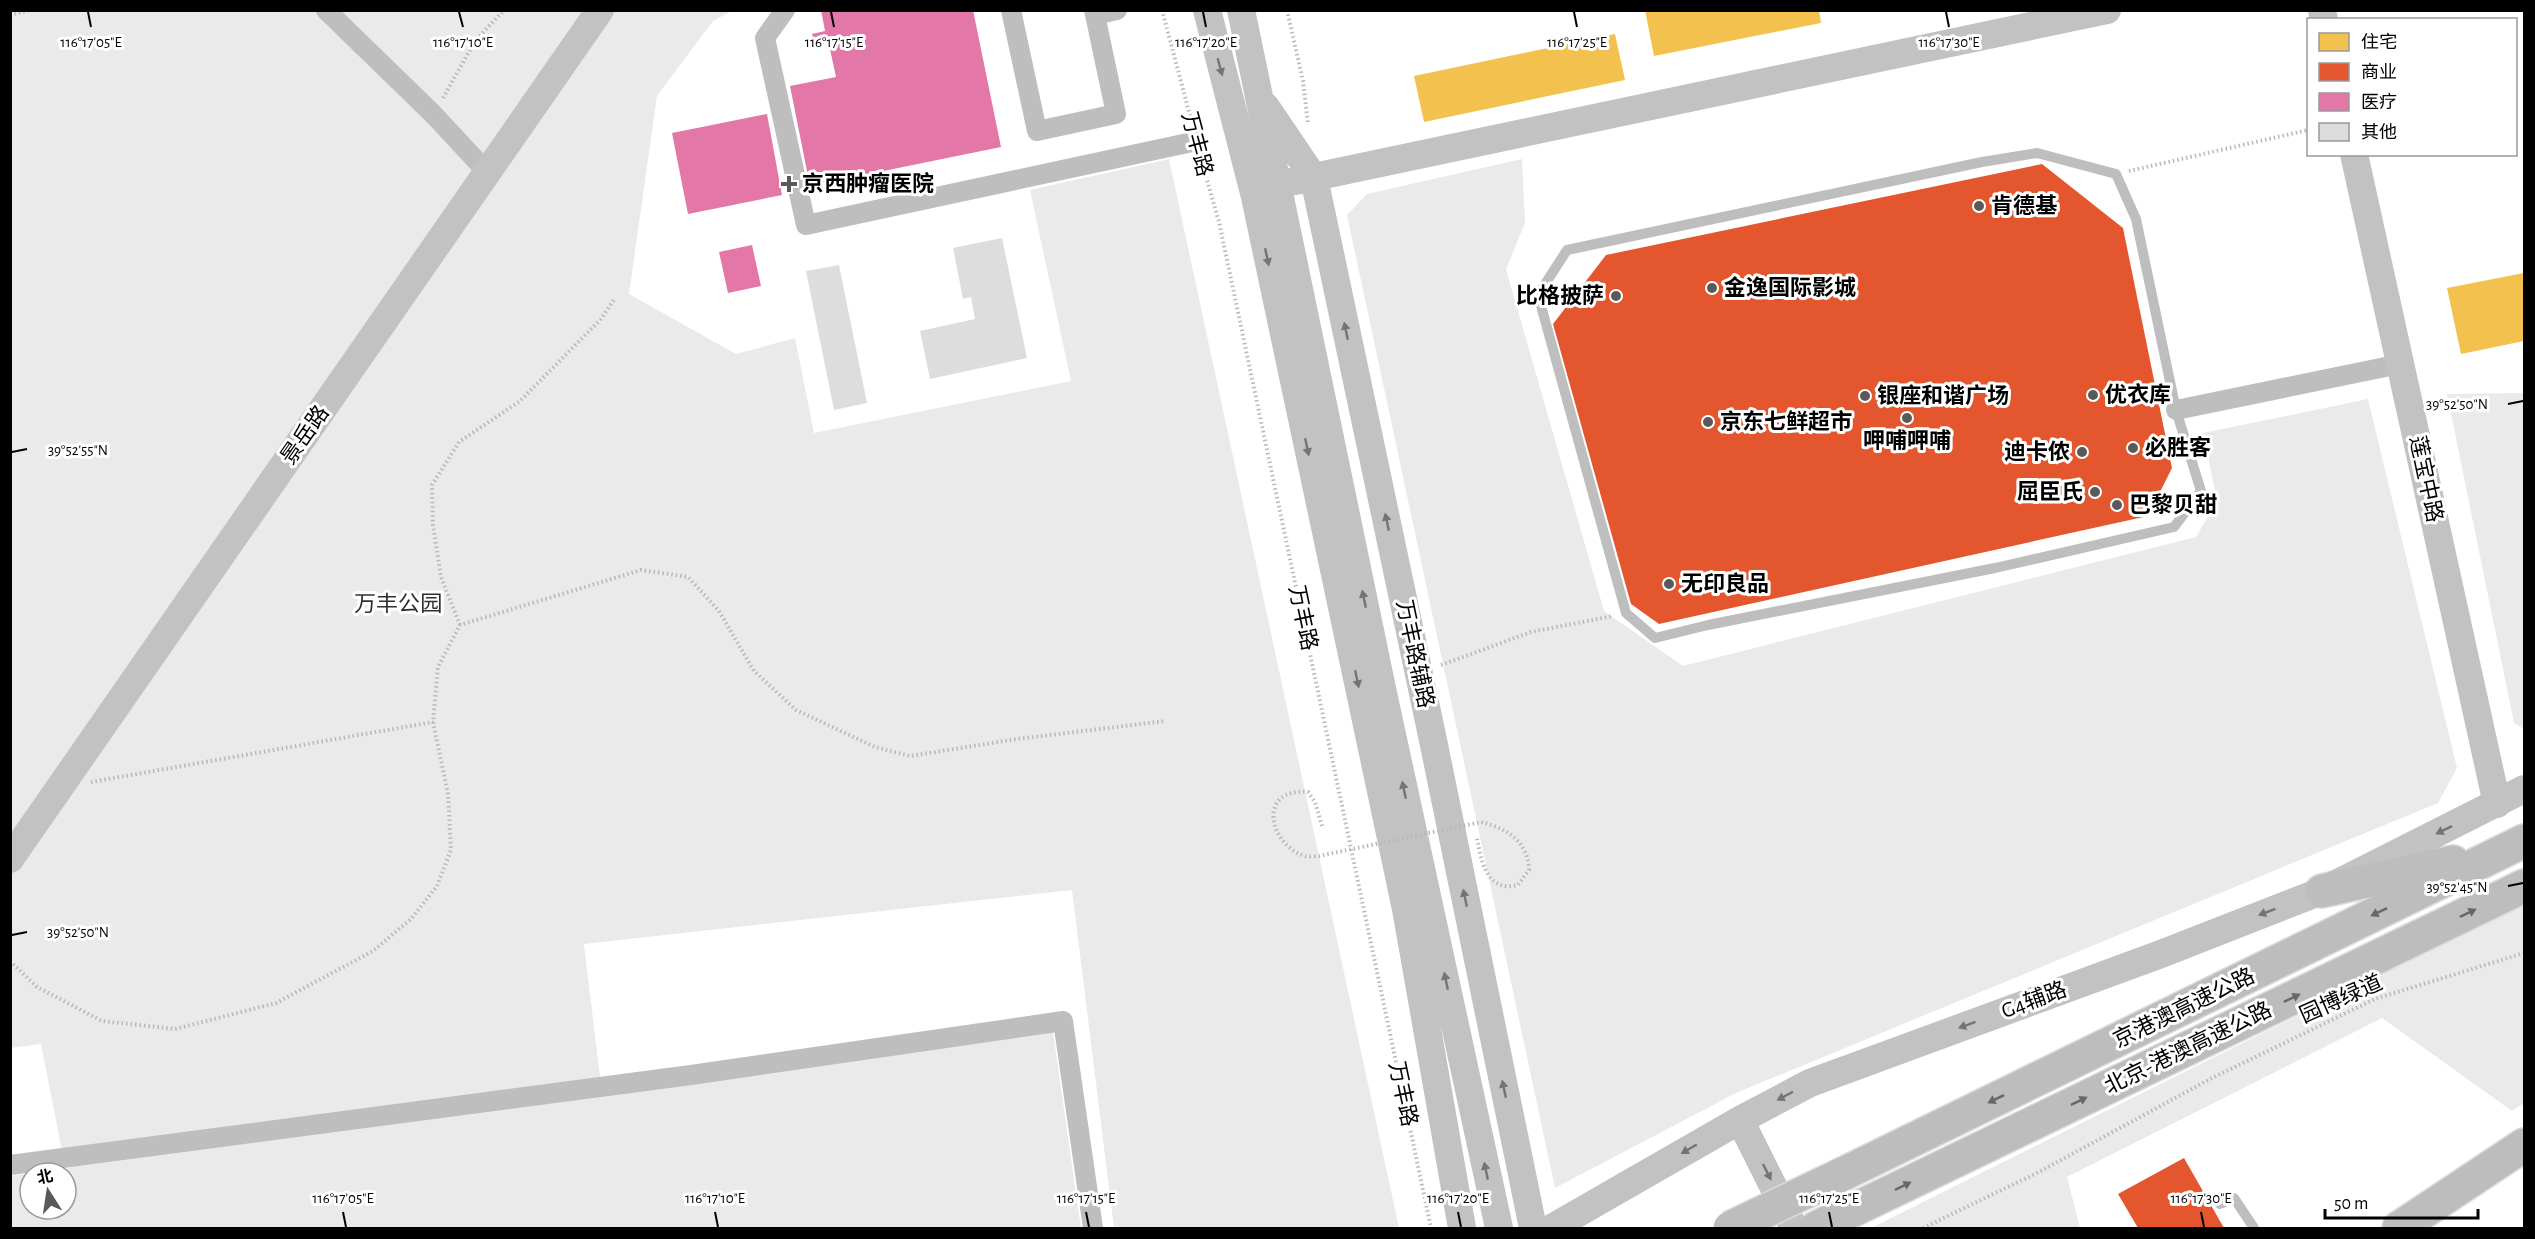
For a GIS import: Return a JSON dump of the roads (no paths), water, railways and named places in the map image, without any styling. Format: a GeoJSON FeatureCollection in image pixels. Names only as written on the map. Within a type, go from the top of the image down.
{"type":"FeatureCollection","features":[{"type":"Feature","properties":{"kind":"highway"},"geometry":{"type":"LineString","coordinates":[[2322,891],[2516,845]]}},
{"type":"Feature","properties":{"kind":"highway","name":"京港澳高速公路"},"geometry":{"type":"LineString","coordinates":[[1730,1228],[2516,845]]}},
{"type":"Feature","properties":{"kind":"highway","name":"北京-港澳高速公路"},"geometry":{"type":"LineString","coordinates":[[1816,1228],[2524,886]]}},
{"type":"Feature","properties":{"kind":"highway"},"geometry":{"type":"LineString","coordinates":[[2399,1228],[2524,1145]]}},
{"type":"Feature","properties":{"kind":"street"},"geometry":{"type":"LineString","coordinates":[[326,10],[433,114],[487,172]]}},
{"type":"Feature","properties":{"kind":"street","name":"景岳路"},"geometry":{"type":"LineString","coordinates":[[12,854],[600,10]]}},
{"type":"Feature","properties":{"kind":"street"},"geometry":{"type":"LineString","coordinates":[[785,10],[765,38],[806,225],[1197,141]]}},
{"type":"Feature","properties":{"kind":"street"},"geometry":{"type":"LineString","coordinates":[[1011,10],[1037,131],[1116,114],[1094,13],[1117,10]]}},
{"type":"Feature","properties":{"kind":"street","name":"万丰路"},"geometry":{"type":"LineString","coordinates":[[1207,10],[1255,197],[1406,909],[1462,1228]]}},
{"type":"Feature","properties":{"kind":"street"},"geometry":{"type":"LineString","coordinates":[[1241,10],[1276,184],[1499,1228]]}},
{"type":"Feature","properties":{"kind":"street"},"geometry":{"type":"LineString","coordinates":[[1276,184],[1314,178],[2107,10]]}},
{"type":"Feature","properties":{"kind":"street","name":"万丰路辅路"},"geometry":{"type":"LineString","coordinates":[[1258,95],[1314,178],[1432,733],[1533,1228]]}},
{"type":"Feature","properties":{"kind":"street","name":"莲宝中路"},"geometry":{"type":"LineString","coordinates":[[2354,156],[2497,804]]}},
{"type":"Feature","properties":{"kind":"street"},"geometry":{"type":"LineString","coordinates":[[2176,410],[2400,364]]}},
{"type":"Feature","properties":{"kind":"street","name":"G4辅路"},"geometry":{"type":"LineString","coordinates":[[1552,1228],[1740,1120],[1810,1083],[2161,954],[2322,891],[2524,789]]}},
{"type":"Feature","properties":{"kind":"street"},"geometry":{"type":"LineString","coordinates":[[10,1165],[691,1075],[1063,1021],[1093,1228]]}},
{"type":"Feature","properties":{"kind":"street"},"geometry":{"type":"LineString","coordinates":[[1740,1120],[1794,1228]]}},
{"type":"Feature","properties":{"kind":"lane"},"geometry":{"type":"LineString","coordinates":[[2037,153],[2116,174],[2136,219],[2176,410],[2201,491],[2175,527],[1995,568],[1708,625],[1655,638],[1626,613],[1538,295],[1567,250],[1982,162],[2037,153]]}},
{"type":"Feature","properties":{"kind":"lane"},"geometry":{"type":"LineString","coordinates":[[2220,1204],[2234,1198],[2254,1228]]}},
{"type":"Feature","properties":{"kind":"place","name":"京西肿瘤医院"},"geometry":{"type":"Point","coordinates":[789,184]}},
{"type":"Feature","properties":{"kind":"place","name":"肯德基"},"geometry":{"type":"Point","coordinates":[1979,206]}},
{"type":"Feature","properties":{"kind":"place","name":"金逸国际影城"},"geometry":{"type":"Point","coordinates":[1712,288]}},
{"type":"Feature","properties":{"kind":"place","name":"比格披萨"},"geometry":{"type":"Point","coordinates":[1616,296]}},
{"type":"Feature","properties":{"kind":"place","name":"优衣库"},"geometry":{"type":"Point","coordinates":[2093,395]}},
{"type":"Feature","properties":{"kind":"place","name":"银座和谐广场"},"geometry":{"type":"Point","coordinates":[1865,396]}},
{"type":"Feature","properties":{"kind":"place","name":"呷哺呷哺"},"geometry":{"type":"Point","coordinates":[1907,418]}},
{"type":"Feature","properties":{"kind":"place","name":"京东七鲜超市"},"geometry":{"type":"Point","coordinates":[1708,422]}},
{"type":"Feature","properties":{"kind":"place","name":"必胜客"},"geometry":{"type":"Point","coordinates":[2133,448]}},
{"type":"Feature","properties":{"kind":"place","name":"迪卡侬"},"geometry":{"type":"Point","coordinates":[2082,452]}},
{"type":"Feature","properties":{"kind":"place","name":"屈臣氏"},"geometry":{"type":"Point","coordinates":[2095,492]}},
{"type":"Feature","properties":{"kind":"place","name":"巴黎贝甜"},"geometry":{"type":"Point","coordinates":[2117,505]}},
{"type":"Feature","properties":{"kind":"place","name":"无印良品"},"geometry":{"type":"Point","coordinates":[1669,584]}},
{"type":"Feature","properties":{"kind":"park label","name":"万丰公园"},"geometry":{"type":"Point","coordinates":[398,604]}}]}
